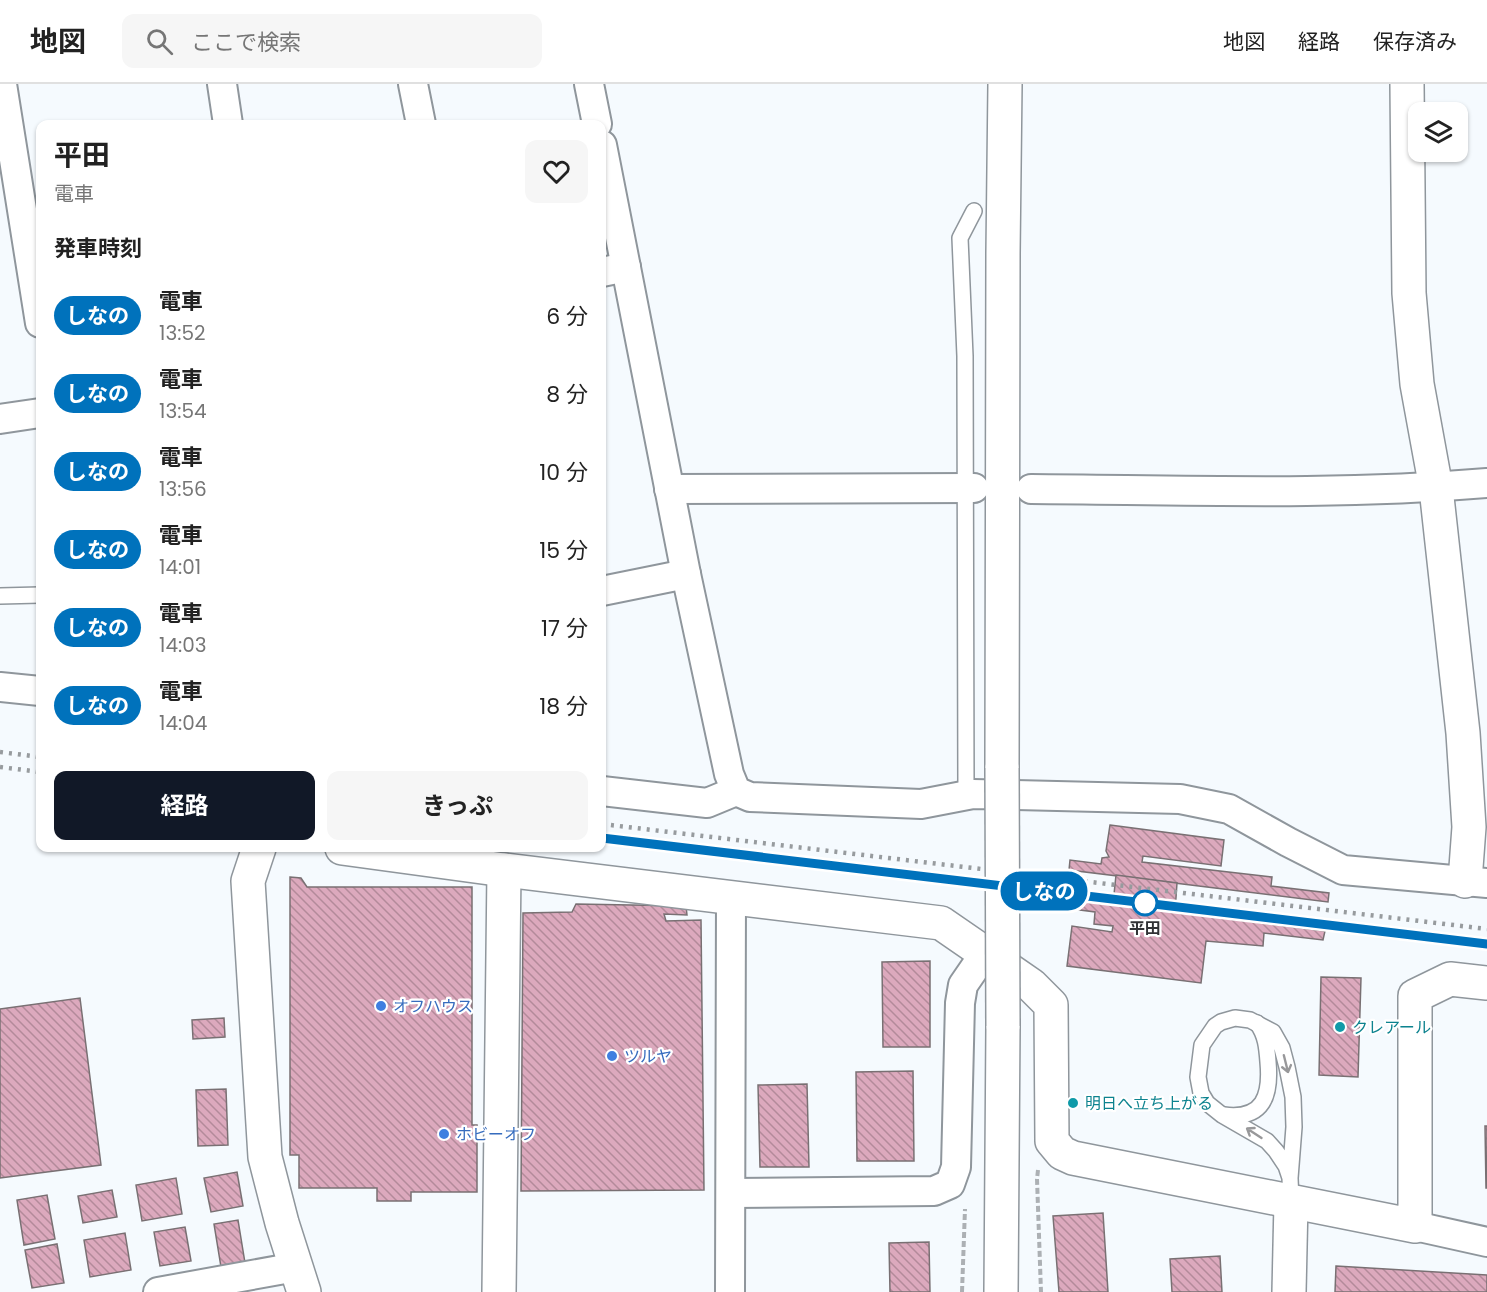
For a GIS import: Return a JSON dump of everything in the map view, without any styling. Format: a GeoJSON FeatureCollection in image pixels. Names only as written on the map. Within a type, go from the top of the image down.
{"type":"FeatureCollection","features":[{"type":"Feature","properties":{"kind":"street"},"geometry":{"type":"LineString","coordinates":[[2,84],[36,297]]}},
{"type":"Feature","properties":{"kind":"street"},"geometry":{"type":"LineString","coordinates":[[222,84],[227,120]]}},
{"type":"Feature","properties":{"kind":"street"},"geometry":{"type":"LineString","coordinates":[[413,84],[420,120]]}},
{"type":"Feature","properties":{"kind":"street"},"geometry":{"type":"LineString","coordinates":[[590,84],[596,120]]}},
{"type":"Feature","properties":{"kind":"street"},"geometry":{"type":"LineString","coordinates":[[1001,1292],[1005,84]]}},
{"type":"Feature","properties":{"kind":"street"},"geometry":{"type":"LineString","coordinates":[[606,186],[614,269],[669,489],[729,774],[736,790],[750,797],[921,804],[973,794],[1180,799],[1229,809],[1343,870],[1476,882],[1469,827],[1463,733],[1436,488],[1418,384],[1409,293],[1407,84]]}},
{"type":"Feature","properties":{"kind":"street"},"geometry":{"type":"LineString","coordinates":[[0,419],[36,414]]}},
{"type":"Feature","properties":{"kind":"street"},"geometry":{"type":"LineString","coordinates":[[1031,489],[1331,491],[1436,488],[1487,483]]}},
{"type":"Feature","properties":{"kind":"street"},"geometry":{"type":"LineString","coordinates":[[669,489],[970,488]]}},
{"type":"Feature","properties":{"kind":"street"},"geometry":{"type":"LineString","coordinates":[[606,590],[686,574]]}},
{"type":"Feature","properties":{"kind":"street"},"geometry":{"type":"LineString","coordinates":[[0,687],[36,691]]}},
{"type":"Feature","properties":{"kind":"street"},"geometry":{"type":"LineString","coordinates":[[606,791],[707,803],[736,790]]}},
{"type":"Feature","properties":{"kind":"street"},"geometry":{"type":"LineString","coordinates":[[158,1292],[300,1279],[282,1223],[265,1156],[248,881],[258,852]]}},
{"type":"Feature","properties":{"kind":"street"},"geometry":{"type":"LineString","coordinates":[[371,852],[941,923],[1030,985],[1051,1005],[1052,1141],[1062,1153],[1073,1158],[1290,1190],[1415,1226],[1487,1242]]}},
{"type":"Feature","properties":{"kind":"street"},"geometry":{"type":"LineString","coordinates":[[499,1292],[504,870]]}},
{"type":"Feature","properties":{"kind":"street"},"geometry":{"type":"LineString","coordinates":[[730,1292],[731,897]]}},
{"type":"Feature","properties":{"kind":"street"},"geometry":{"type":"LineString","coordinates":[[731,1193],[934,1191],[950,1184],[956,1167],[960,1003],[963,985],[985,953]]}},
{"type":"Feature","properties":{"kind":"street"},"geometry":{"type":"LineString","coordinates":[[1415,1226],[1415,996],[1450,979],[1487,983]]}},
{"type":"Feature","properties":{"kind":"street"},"geometry":{"type":"LineString","coordinates":[[1289,1292],[1290,1190]]}},
{"type":"Feature","properties":{"kind":"lane"},"geometry":{"type":"LineString","coordinates":[[966,796],[970,488],[960,238],[974,211]]}},
{"type":"Feature","properties":{"kind":"lane"},"geometry":{"type":"LineString","coordinates":[[0,596],[36,595]]}},
{"type":"Feature","properties":{"kind":"lane"},"geometry":{"type":"LineString","coordinates":[[1235,1018],[1250,1020],[1273,1032],[1278,1041],[1287,1067],[1293,1097],[1294,1127],[1290,1190],[1286,1166],[1267,1141],[1222,1115],[1207,1103],[1201,1093],[1198,1077],[1202,1045],[1215,1026],[1221,1022],[1235,1018]]}},
{"type":"Feature","properties":{"kind":"lane"},"geometry":{"type":"LineString","coordinates":[[1222,1115],[1241,1115],[1256,1109],[1268,1093],[1269,1065],[1266,1041],[1257,1023]]}},
{"type":"Feature","properties":{"kind":"path"},"geometry":{"type":"LineString","coordinates":[[1038,1169],[1041,1292]]}},
{"type":"Feature","properties":{"kind":"path"},"geometry":{"type":"LineString","coordinates":[[962,1292],[965,1209]]}},
{"type":"Feature","properties":{"kind":"building","name":"平田"},"geometry":{"type":"Polygon","coordinates":[[[1110,825],[1224,840],[1221,866],[1143,856],[1142,862],[1272,877],[1271,886],[1329,893],[1328,902],[1069,870],[1070,860],[1101,864],[1102,858],[1109,857],[1106,851],[1110,825]]]}},
{"type":"Feature","properties":{"kind":"building"},"geometry":{"type":"Polygon","coordinates":[[[1116,875],[1177,883],[1175,912],[1113,904],[1116,875]]]}},
{"type":"Feature","properties":{"kind":"building","name":"オフハウス"},"geometry":{"type":"Polygon","coordinates":[[[290,877],[301,878],[307,887],[472,887],[472,1125],[477,1125],[477,1192],[411,1192],[411,1201],[377,1201],[377,1188],[299,1188],[299,1155],[290,1155],[290,877]]]}},
{"type":"Feature","properties":{"kind":"building","name":"平田"},"geometry":{"type":"Polygon","coordinates":[[[1066,899],[1325,931],[1323,940],[1264,933],[1263,946],[1206,941],[1201,983],[1067,966],[1072,926],[1112,932],[1113,926],[1094,924],[1095,912],[1065,908],[1066,899]]]}},
{"type":"Feature","properties":{"kind":"building","name":"ツルヤ"},"geometry":{"type":"Polygon","coordinates":[[[576,904],[686,906],[687,915],[664,914],[666,921],[701,920],[704,1190],[521,1191],[523,913],[572,912],[576,904]]]}},
{"type":"Feature","properties":{"kind":"building"},"geometry":{"type":"Polygon","coordinates":[[[930,961],[930,1047],[883,1047],[882,962],[930,961]]]}},
{"type":"Feature","properties":{"kind":"building","name":"クレアール"},"geometry":{"type":"Polygon","coordinates":[[[1321,977],[1361,978],[1358,1077],[1319,1075],[1321,977]]]}},
{"type":"Feature","properties":{"kind":"building"},"geometry":{"type":"Polygon","coordinates":[[[80,998],[101,1165],[0,1178],[0,1009],[80,998]]]}},
{"type":"Feature","properties":{"kind":"building"},"geometry":{"type":"Polygon","coordinates":[[[224,1018],[225,1037],[193,1039],[192,1020],[224,1018]]]}},
{"type":"Feature","properties":{"kind":"building"},"geometry":{"type":"Polygon","coordinates":[[[913,1071],[914,1161],[857,1161],[856,1072],[913,1071]]]}},
{"type":"Feature","properties":{"kind":"building"},"geometry":{"type":"Polygon","coordinates":[[[807,1084],[809,1167],[760,1167],[758,1085],[807,1084]]]}},
{"type":"Feature","properties":{"kind":"building"},"geometry":{"type":"Polygon","coordinates":[[[226,1089],[228,1145],[198,1146],[196,1090],[226,1089]]]}},
{"type":"Feature","properties":{"kind":"building"},"geometry":{"type":"Polygon","coordinates":[[[1485,1126],[1487,1126],[1487,1188],[1486,1188],[1485,1126]]]}},
{"type":"Feature","properties":{"kind":"building"},"geometry":{"type":"Polygon","coordinates":[[[237,1172],[243,1206],[211,1212],[204,1178],[237,1172]]]}},
{"type":"Feature","properties":{"kind":"building"},"geometry":{"type":"Polygon","coordinates":[[[176,1178],[182,1214],[142,1221],[136,1185],[176,1178]]]}},
{"type":"Feature","properties":{"kind":"building"},"geometry":{"type":"Polygon","coordinates":[[[112,1190],[117,1217],[83,1223],[78,1196],[112,1190]]]}},
{"type":"Feature","properties":{"kind":"building"},"geometry":{"type":"Polygon","coordinates":[[[47,1195],[55,1239],[24,1245],[17,1200],[47,1195]]]}},
{"type":"Feature","properties":{"kind":"building"},"geometry":{"type":"Polygon","coordinates":[[[1103,1213],[1108,1292],[1059,1292],[1053,1216],[1103,1213]]]}},
{"type":"Feature","properties":{"kind":"building"},"geometry":{"type":"Polygon","coordinates":[[[238,1220],[245,1263],[221,1267],[214,1224],[238,1220]]]}},
{"type":"Feature","properties":{"kind":"building"},"geometry":{"type":"Polygon","coordinates":[[[185,1227],[191,1261],[160,1266],[154,1232],[185,1227]]]}},
{"type":"Feature","properties":{"kind":"building"},"geometry":{"type":"Polygon","coordinates":[[[125,1233],[131,1270],[90,1277],[84,1240],[125,1233]]]}},
{"type":"Feature","properties":{"kind":"building"},"geometry":{"type":"Polygon","coordinates":[[[929,1242],[930,1292],[890,1292],[889,1243],[929,1242]]]}},
{"type":"Feature","properties":{"kind":"building"},"geometry":{"type":"Polygon","coordinates":[[[57,1244],[64,1283],[32,1288],[25,1250],[57,1244]]]}},
{"type":"Feature","properties":{"kind":"building"},"geometry":{"type":"Polygon","coordinates":[[[1220,1256],[1222,1292],[1172,1292],[1170,1259],[1220,1256]]]}},
{"type":"Feature","properties":{"kind":"building"},"geometry":{"type":"Polygon","coordinates":[[[1336,1266],[1487,1275],[1487,1292],[1335,1292],[1336,1266]]]}},
{"type":"Feature","properties":{"kind":"railway"},"geometry":{"type":"LineString","coordinates":[[0,752],[36,756]]}},
{"type":"Feature","properties":{"kind":"railway"},"geometry":{"type":"LineString","coordinates":[[0,767],[36,772]]}},
{"type":"Feature","properties":{"kind":"railway"},"geometry":{"type":"LineString","coordinates":[[606,824],[1487,929]]}},
{"type":"Feature","properties":{"kind":"railway"},"geometry":{"type":"LineString","coordinates":[[606,838],[1487,944]]}},
{"type":"Feature","properties":{"kind":"train","name":"しなの"},"geometry":{"type":"LineString","coordinates":[[606,838],[1487,944]]}},
{"type":"Feature","properties":{"kind":"place","name":"平田"},"geometry":{"type":"Point","coordinates":[1145,903]}},
{"type":"Feature","properties":{"kind":"place","name":"オフハウス"},"geometry":{"type":"Point","coordinates":[381,1006]}},
{"type":"Feature","properties":{"kind":"place","name":"クレアール"},"geometry":{"type":"Point","coordinates":[1340,1027]}},
{"type":"Feature","properties":{"kind":"place","name":"ツルヤ"},"geometry":{"type":"Point","coordinates":[612,1056]}},
{"type":"Feature","properties":{"kind":"place","name":"明日へ立ち上がる"},"geometry":{"type":"Point","coordinates":[1073,1103]}},
{"type":"Feature","properties":{"kind":"place","name":"ホビーオフ"},"geometry":{"type":"Point","coordinates":[444,1134]}}]}
